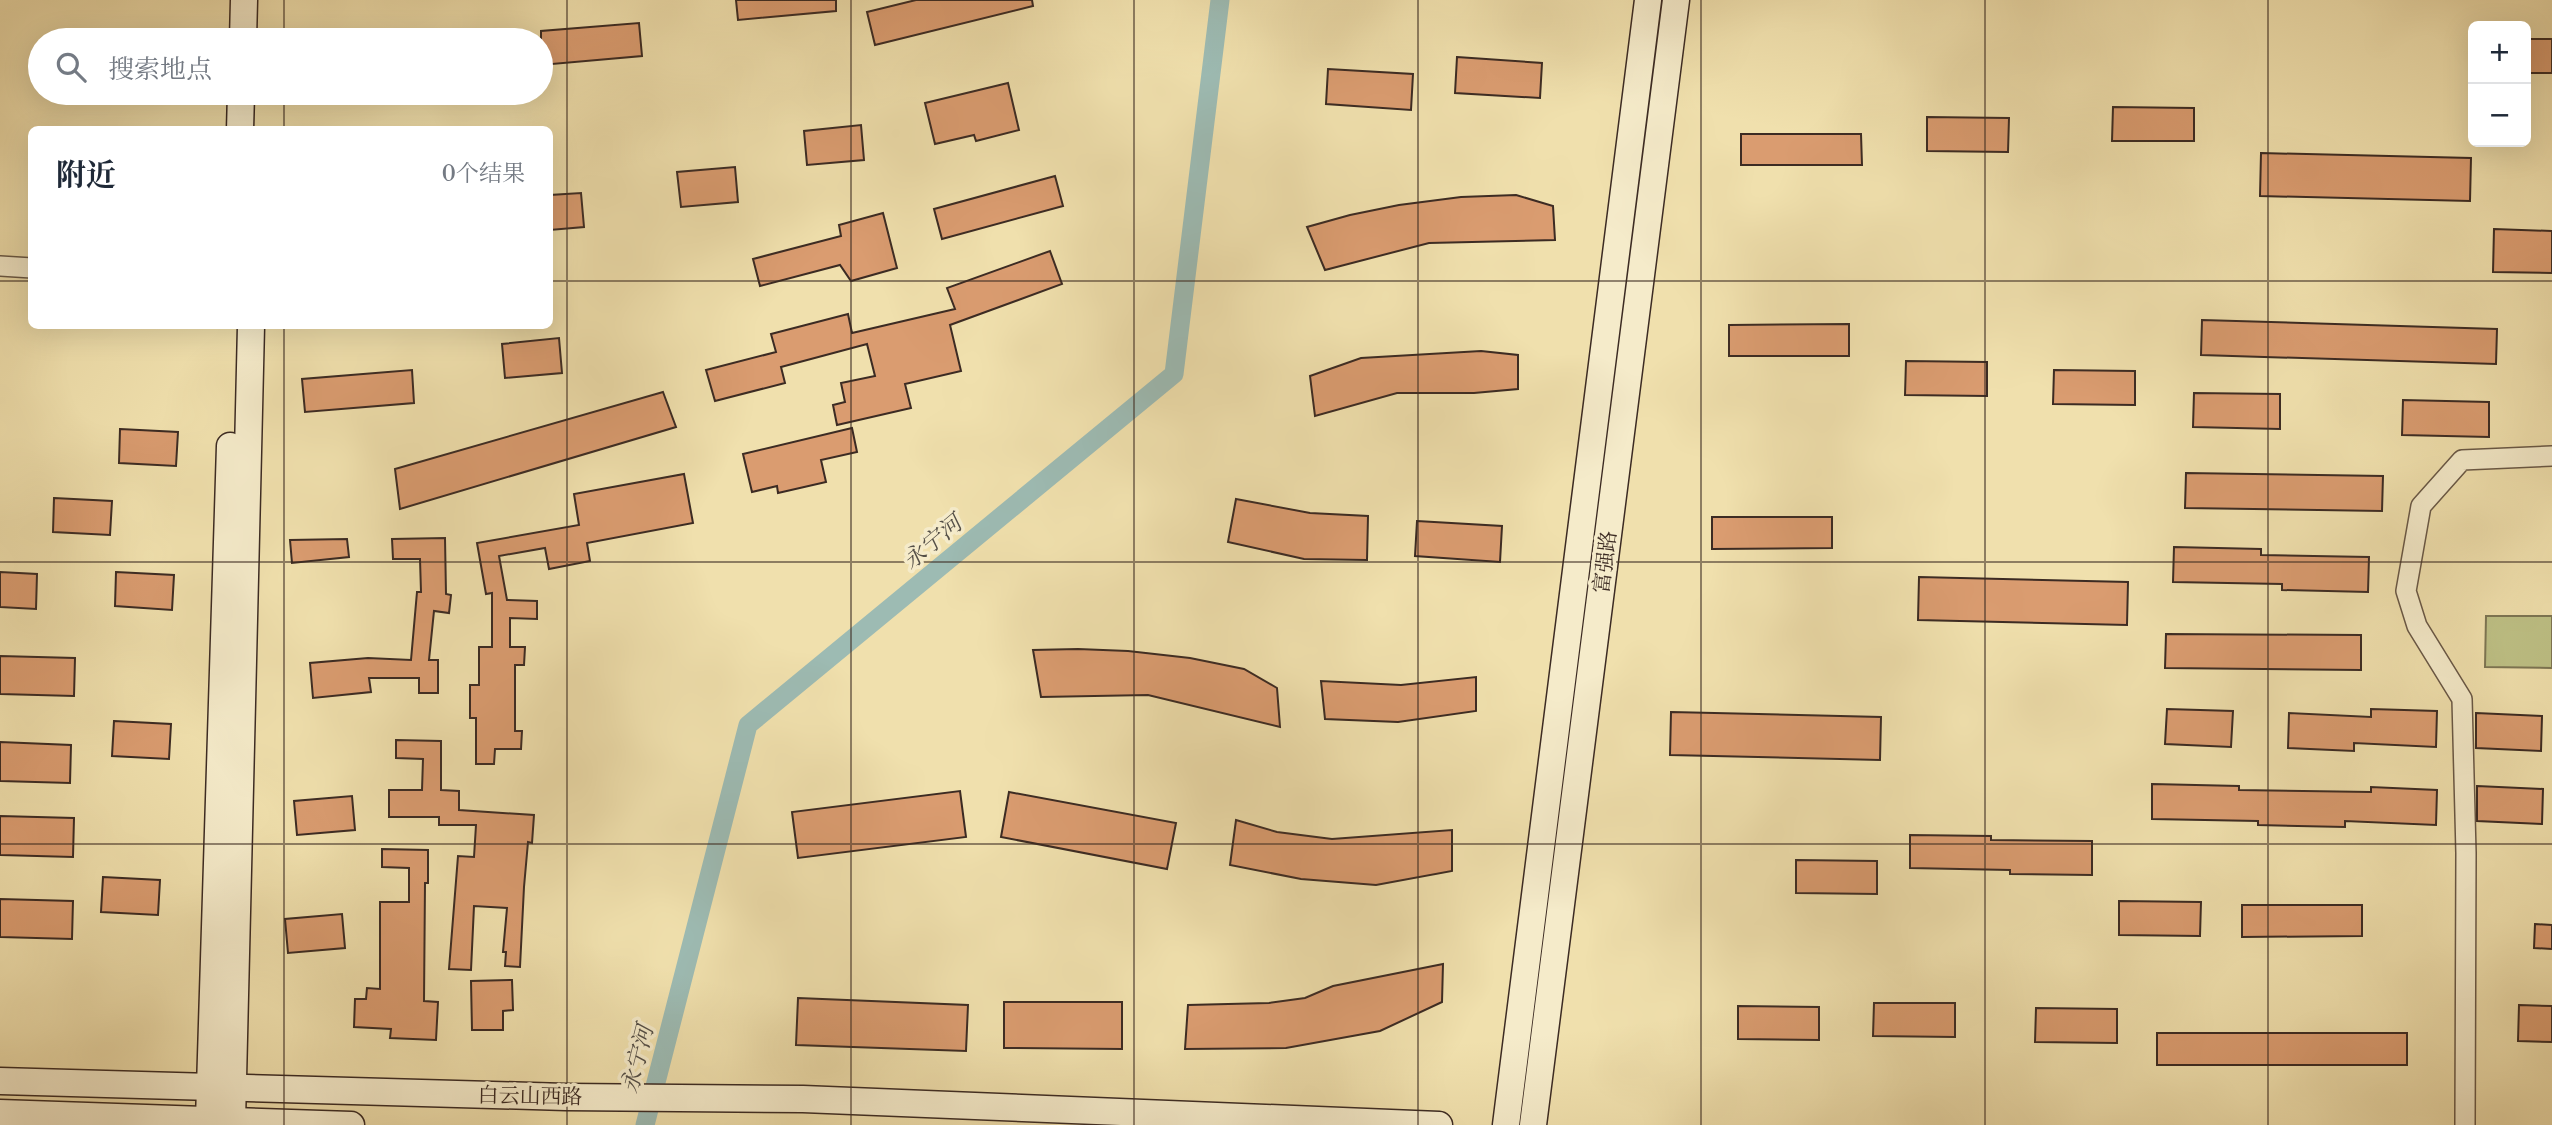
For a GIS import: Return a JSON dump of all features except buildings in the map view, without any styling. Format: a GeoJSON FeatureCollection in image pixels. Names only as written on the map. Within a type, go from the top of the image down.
{"type":"FeatureCollection","features":[{"type":"Feature","properties":{"kind":"main road"},"geometry":{"type":"LineString","coordinates":[[243,28],[244,0]]}},
{"type":"Feature","properties":{"kind":"main road"},"geometry":{"type":"LineString","coordinates":[[259,28],[260,0]]}},
{"type":"Feature","properties":{"kind":"main road","name":"富强路"},"geometry":{"type":"LineString","coordinates":[[1506,1125],[1648,0]]}},
{"type":"Feature","properties":{"kind":"main road","name":"富强路"},"geometry":{"type":"LineString","coordinates":[[1533,1125],[1676,0]]}},
{"type":"Feature","properties":{"kind":"main road"},"geometry":{"type":"LineString","coordinates":[[240,126],[241,105]]}},
{"type":"Feature","properties":{"kind":"main road"},"geometry":{"type":"LineString","coordinates":[[256,126],[257,105]]}},
{"type":"Feature","properties":{"kind":"main road"},"geometry":{"type":"LineString","coordinates":[[220,1120],[234,329]]}},
{"type":"Feature","properties":{"kind":"main road"},"geometry":{"type":"LineString","coordinates":[[220,1087],[251,329]]}},
{"type":"Feature","properties":{"kind":"main road","name":"白云山西路"},"geometry":{"type":"LineString","coordinates":[[0,1081],[566,1097],[803,1099],[1438,1125]]}},
{"type":"Feature","properties":{"kind":"main road"},"geometry":{"type":"LineString","coordinates":[[0,1112],[267,1124],[351,1125]]}},
{"type":"Feature","properties":{"kind":"street"},"geometry":{"type":"LineString","coordinates":[[0,266],[28,268]]}},
{"type":"Feature","properties":{"kind":"street"},"geometry":{"type":"LineString","coordinates":[[2465,1125],[2466,853],[2462,699],[2417,626],[2406,591],[2421,506],[2462,460],[2552,456]]}},
{"type":"Feature","properties":{"kind":"green space"},"geometry":{"type":"Polygon","coordinates":[[[2486,616],[2552,616],[2552,668],[2485,667],[2486,616]]]}},
{"type":"Feature","properties":{"kind":"waterway","name":"永宁河"},"geometry":{"type":"LineString","coordinates":[[645,1125],[748,725],[1174,374],[1220,0]]}}]}
